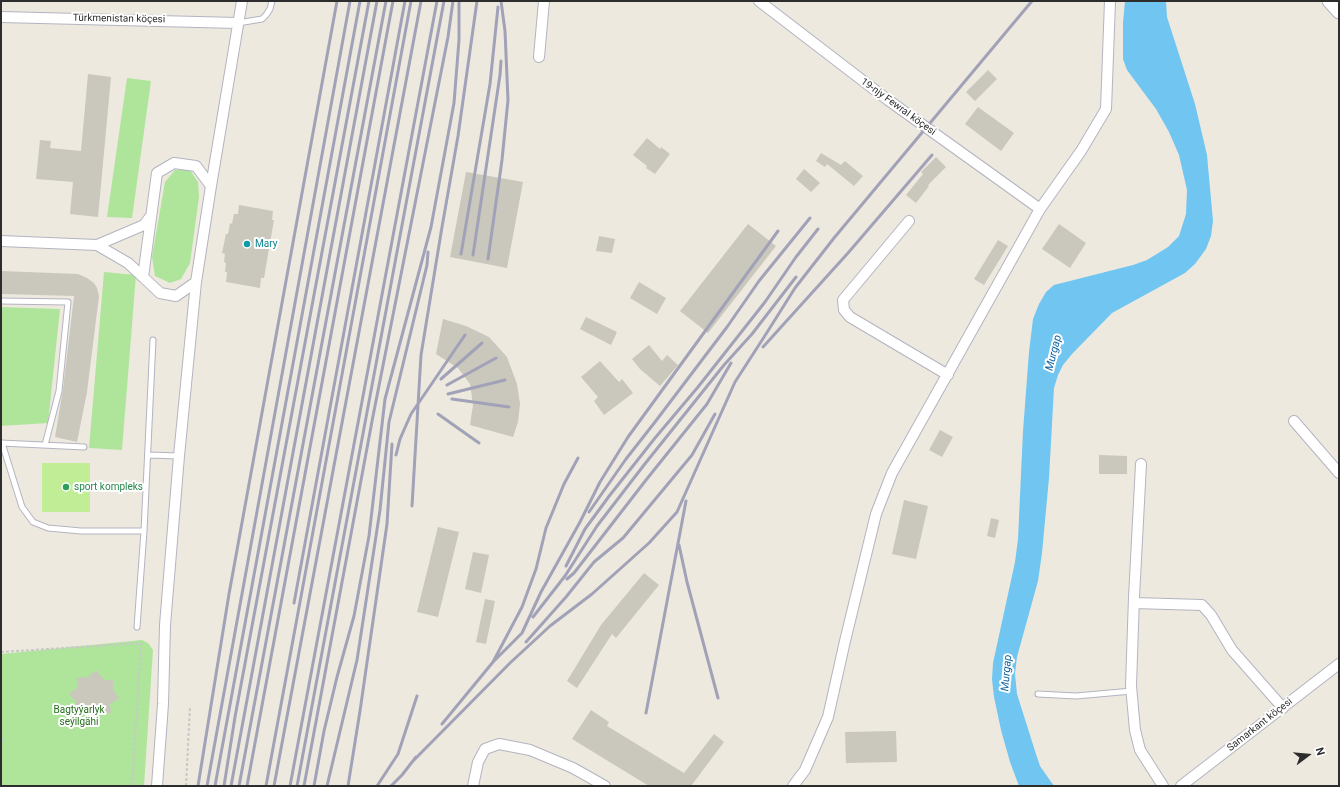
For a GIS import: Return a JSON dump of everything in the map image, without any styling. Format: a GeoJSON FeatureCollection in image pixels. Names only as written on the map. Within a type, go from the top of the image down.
{"type":"FeatureCollection","features":[{"type":"Feature","properties":{"kind":"main road"},"geometry":{"type":"LineString","coordinates":[[1329,1],[1339,12]]}},
{"type":"Feature","properties":{"kind":"street"},"geometry":{"type":"LineString","coordinates":[[157,786],[163,704],[165,625],[179,456],[196,282],[237,23],[242,1]]}},
{"type":"Feature","properties":{"kind":"street"},"geometry":{"type":"LineString","coordinates":[[539,57],[544,1]]}},
{"type":"Feature","properties":{"kind":"street","name":"19-njy Fewral köçesi"},"geometry":{"type":"LineString","coordinates":[[759,1],[888,100],[1040,209]]}},
{"type":"Feature","properties":{"kind":"street"},"geometry":{"type":"LineString","coordinates":[[793,786],[804,770],[828,717],[845,641],[879,507],[892,473],[1040,209],[1081,151],[1106,110],[1110,1]]}},
{"type":"Feature","properties":{"kind":"street","name":"Türkmenistan köçesi"},"geometry":{"type":"LineString","coordinates":[[1,17],[237,23]]}},
{"type":"Feature","properties":{"kind":"street"},"geometry":{"type":"LineString","coordinates":[[143,277],[157,173],[174,163],[196,166],[211,186]]}},
{"type":"Feature","properties":{"kind":"street"},"geometry":{"type":"LineString","coordinates":[[1,241],[97,245],[144,225],[150,217]]}},
{"type":"Feature","properties":{"kind":"street"},"geometry":{"type":"LineString","coordinates":[[909,222],[843,300],[844,310],[850,317],[948,374]]}},
{"type":"Feature","properties":{"kind":"street"},"geometry":{"type":"LineString","coordinates":[[97,245],[128,263],[160,293],[176,296],[196,282]]}},
{"type":"Feature","properties":{"kind":"street"},"geometry":{"type":"LineString","coordinates":[[1294,421],[1339,473]]}},
{"type":"Feature","properties":{"kind":"street"},"geometry":{"type":"LineString","coordinates":[[1141,464],[1134,604],[1132,691],[1135,730],[1140,750],[1163,786]]}},
{"type":"Feature","properties":{"kind":"street"},"geometry":{"type":"LineString","coordinates":[[1134,604],[1202,606],[1211,615],[1232,650],[1283,708]]}},
{"type":"Feature","properties":{"kind":"street","name":"Samarkant köçesi"},"geometry":{"type":"LineString","coordinates":[[1182,786],[1339,664]]}},
{"type":"Feature","properties":{"kind":"street"},"geometry":{"type":"LineString","coordinates":[[473,786],[478,762],[486,749],[499,744],[530,750],[573,768],[605,786]]}},
{"type":"Feature","properties":{"kind":"lane"},"geometry":{"type":"LineString","coordinates":[[237,23],[262,19],[270,9],[272,1]]}},
{"type":"Feature","properties":{"kind":"lane"},"geometry":{"type":"LineString","coordinates":[[1,301],[68,302],[59,391],[45,445]]}},
{"type":"Feature","properties":{"kind":"lane"},"geometry":{"type":"LineString","coordinates":[[137,627],[144,531],[153,340]]}},
{"type":"Feature","properties":{"kind":"lane"},"geometry":{"type":"LineString","coordinates":[[84,448],[1,443],[22,507],[33,522],[48,528],[81,531],[144,531]]}},
{"type":"Feature","properties":{"kind":"lane"},"geometry":{"type":"LineString","coordinates":[[148,455],[179,456]]}},
{"type":"Feature","properties":{"kind":"lane"},"geometry":{"type":"LineString","coordinates":[[1038,694],[1076,696],[1132,691]]}},
{"type":"Feature","properties":{"kind":"path"},"geometry":{"type":"LineString","coordinates":[[1,652],[141,643],[132,786]]}},
{"type":"Feature","properties":{"kind":"path"},"geometry":{"type":"LineString","coordinates":[[186,786],[190,706]]}},
{"type":"Feature","properties":{"kind":"green space"},"geometry":{"type":"Polygon","coordinates":[[[127,78],[151,81],[132,218],[107,217],[127,78]]]}},
{"type":"Feature","properties":{"kind":"green space"},"geometry":{"type":"Polygon","coordinates":[[[175,170],[190,170],[198,182],[199,197],[190,263],[181,279],[170,283],[155,276],[152,257],[165,182],[175,170]]]}},
{"type":"Feature","properties":{"kind":"green space"},"geometry":{"type":"Polygon","coordinates":[[[104,272],[136,275],[122,450],[89,448],[104,272]]]}},
{"type":"Feature","properties":{"kind":"green space"},"geometry":{"type":"Polygon","coordinates":[[[1,307],[60,309],[48,423],[1,426],[1,307]]]}},
{"type":"Feature","properties":{"kind":"green space","name":"sport kompleks"},"geometry":{"type":"Polygon","coordinates":[[[42,463],[90,463],[90,512],[42,512],[42,463]]]}},
{"type":"Feature","properties":{"kind":"green space","name":"Bagtyýarlyk seýilgähi"},"geometry":{"type":"Polygon","coordinates":[[[142,640],[148,643],[153,650],[144,786],[1,786],[1,654],[142,640]]]}},
{"type":"Feature","properties":{"kind":"water","name":"Murgap"},"geometry":{"type":"Polygon","coordinates":[[[1125,1],[1166,1],[1167,17],[1195,104],[1207,155],[1213,221],[1211,236],[1206,249],[1195,264],[1185,273],[1112,313],[1072,354],[1063,365],[1058,375],[1054,388],[1049,478],[1038,581],[1017,657],[1015,674],[1017,694],[1040,766],[1054,786],[1019,786],[1010,762],[1001,730],[992,679],[993,663],[1015,562],[1018,539],[1023,431],[1033,319],[1046,292],[1054,285],[1133,265],[1147,260],[1168,247],[1179,236],[1186,214],[1187,190],[1179,155],[1169,132],[1156,109],[1127,70],[1123,59],[1123,23],[1125,1]]]}},
{"type":"Feature","properties":{"kind":"building"},"geometry":{"type":"Polygon","coordinates":[[[988,70],[997,79],[975,101],[966,92],[988,70]]]}},
{"type":"Feature","properties":{"kind":"building"},"geometry":{"type":"Polygon","coordinates":[[[88,74],[111,77],[98,217],[70,214],[73,182],[36,179],[40,140],[51,141],[50,148],[81,151],[88,74]]]}},
{"type":"Feature","properties":{"kind":"building"},"geometry":{"type":"Polygon","coordinates":[[[978,107],[1014,133],[1001,151],[965,124],[978,107]]]}},
{"type":"Feature","properties":{"kind":"building"},"geometry":{"type":"Polygon","coordinates":[[[647,138],[660,149],[661,147],[670,154],[655,174],[646,168],[647,166],[633,155],[647,138]]]}},
{"type":"Feature","properties":{"kind":"building"},"geometry":{"type":"Polygon","coordinates":[[[821,153],[841,165],[845,161],[863,176],[854,186],[827,164],[825,167],[816,161],[821,153]]]}},
{"type":"Feature","properties":{"kind":"building"},"geometry":{"type":"Polygon","coordinates":[[[936,157],[946,167],[928,185],[929,186],[916,203],[906,195],[923,174],[921,172],[936,157]]]}},
{"type":"Feature","properties":{"kind":"building"},"geometry":{"type":"Polygon","coordinates":[[[804,169],[820,183],[811,192],[796,179],[804,169]]]}},
{"type":"Feature","properties":{"kind":"building"},"geometry":{"type":"Polygon","coordinates":[[[466,172],[523,182],[507,268],[450,257],[466,172]]]}},
{"type":"Feature","properties":{"kind":"building","name":"Mary"},"geometry":{"type":"Polygon","coordinates":[[[239,205],[273,211],[272,220],[274,220],[264,278],[261,278],[260,288],[226,282],[227,272],[225,272],[225,254],[222,253],[226,234],[228,234],[230,223],[232,224],[234,214],[238,214],[239,205]]]}},
{"type":"Feature","properties":{"kind":"building"},"geometry":{"type":"Polygon","coordinates":[[[748,224],[776,246],[708,333],[680,311],[748,224]]]}},
{"type":"Feature","properties":{"kind":"building"},"geometry":{"type":"Polygon","coordinates":[[[1059,224],[1086,243],[1070,268],[1042,249],[1059,224]]]}},
{"type":"Feature","properties":{"kind":"building"},"geometry":{"type":"Polygon","coordinates":[[[599,236],[615,239],[612,253],[596,251],[599,236]]]}},
{"type":"Feature","properties":{"kind":"building"},"geometry":{"type":"Polygon","coordinates":[[[998,240],[1008,246],[984,285],[974,279],[998,240]]]}},
{"type":"Feature","properties":{"kind":"building"},"geometry":{"type":"Polygon","coordinates":[[[1,271],[78,274],[94,283],[97,288],[99,296],[87,392],[77,442],[55,437],[63,389],[74,296],[1,294],[1,271]]]}},
{"type":"Feature","properties":{"kind":"building"},"geometry":{"type":"Polygon","coordinates":[[[639,282],[666,298],[657,314],[630,298],[639,282]]]}},
{"type":"Feature","properties":{"kind":"building"},"geometry":{"type":"Polygon","coordinates":[[[586,317],[617,332],[611,345],[580,329],[586,317]]]}},
{"type":"Feature","properties":{"kind":"building"},"geometry":{"type":"Polygon","coordinates":[[[443,319],[466,326],[489,337],[507,357],[517,384],[520,404],[518,422],[513,437],[470,425],[473,405],[470,384],[458,368],[436,354],[443,319]]]}},
{"type":"Feature","properties":{"kind":"building"},"geometry":{"type":"Polygon","coordinates":[[[649,345],[662,361],[667,355],[678,365],[660,386],[640,369],[632,359],[649,345]]]}},
{"type":"Feature","properties":{"kind":"building"},"geometry":{"type":"Polygon","coordinates":[[[600,361],[619,382],[622,379],[633,393],[604,415],[594,401],[598,397],[581,377],[600,361]]]}},
{"type":"Feature","properties":{"kind":"building"},"geometry":{"type":"Polygon","coordinates":[[[940,430],[953,437],[942,457],[929,450],[940,430]]]}},
{"type":"Feature","properties":{"kind":"building"},"geometry":{"type":"Polygon","coordinates":[[[1099,455],[1127,456],[1127,474],[1099,474],[1099,455]]]}},
{"type":"Feature","properties":{"kind":"building"},"geometry":{"type":"Polygon","coordinates":[[[904,500],[928,506],[916,559],[892,554],[904,500]]]}},
{"type":"Feature","properties":{"kind":"building"},"geometry":{"type":"Polygon","coordinates":[[[991,518],[999,520],[995,538],[987,536],[991,518]]]}},
{"type":"Feature","properties":{"kind":"building"},"geometry":{"type":"Polygon","coordinates":[[[438,527],[459,532],[438,617],[417,612],[438,527]]]}},
{"type":"Feature","properties":{"kind":"building"},"geometry":{"type":"Polygon","coordinates":[[[473,552],[489,555],[481,593],[465,589],[473,552]]]}},
{"type":"Feature","properties":{"kind":"building"},"geometry":{"type":"Polygon","coordinates":[[[644,573],[659,585],[616,638],[612,634],[577,688],[567,681],[601,625],[644,573]]]}},
{"type":"Feature","properties":{"kind":"building"},"geometry":{"type":"Polygon","coordinates":[[[485,599],[495,601],[486,644],[476,642],[485,599]]]}},
{"type":"Feature","properties":{"kind":"building"},"geometry":{"type":"Polygon","coordinates":[[[96,670],[104,680],[113,680],[113,690],[119,698],[110,704],[111,713],[101,713],[93,720],[86,713],[76,712],[76,702],[69,693],[77,688],[77,678],[88,677],[96,670]]]}},
{"type":"Feature","properties":{"kind":"building"},"geometry":{"type":"Polygon","coordinates":[[[591,710],[609,722],[607,726],[684,773],[714,734],[724,742],[691,786],[649,786],[572,739],[591,710]]]}},
{"type":"Feature","properties":{"kind":"building"},"geometry":{"type":"Polygon","coordinates":[[[896,731],[897,762],[846,763],[845,732],[896,731]]]}},
{"type":"Feature","properties":{"kind":"railway"},"geometry":{"type":"LineString","coordinates":[[198,786],[229,594],[337,1]]}},
{"type":"Feature","properties":{"kind":"railway"},"geometry":{"type":"LineString","coordinates":[[207,786],[350,1]]}},
{"type":"Feature","properties":{"kind":"railway"},"geometry":{"type":"LineString","coordinates":[[215,786],[360,1]]}},
{"type":"Feature","properties":{"kind":"railway"},"geometry":{"type":"LineString","coordinates":[[224,786],[235,717],[369,1]]}},
{"type":"Feature","properties":{"kind":"railway"},"geometry":{"type":"LineString","coordinates":[[231,786],[377,1]]}},
{"type":"Feature","properties":{"kind":"railway"},"geometry":{"type":"LineString","coordinates":[[239,786],[386,1]]}},
{"type":"Feature","properties":{"kind":"railway"},"geometry":{"type":"LineString","coordinates":[[247,786],[393,1]]}},
{"type":"Feature","properties":{"kind":"railway"},"geometry":{"type":"LineString","coordinates":[[294,603],[405,1]]}},
{"type":"Feature","properties":{"kind":"railway"},"geometry":{"type":"LineString","coordinates":[[266,786],[411,1]]}},
{"type":"Feature","properties":{"kind":"railway"},"geometry":{"type":"LineString","coordinates":[[274,786],[421,1]]}},
{"type":"Feature","properties":{"kind":"railway"},"geometry":{"type":"LineString","coordinates":[[290,786],[437,1]]}},
{"type":"Feature","properties":{"kind":"railway"},"geometry":{"type":"LineString","coordinates":[[297,786],[444,1]]}},
{"type":"Feature","properties":{"kind":"railway"},"geometry":{"type":"LineString","coordinates":[[304,786],[373,416],[448,37],[453,1]]}},
{"type":"Feature","properties":{"kind":"railway"},"geometry":{"type":"LineString","coordinates":[[314,786],[324,731],[354,616],[369,536],[385,399],[431,227],[454,103],[459,40],[459,1]]}},
{"type":"Feature","properties":{"kind":"railway"},"geometry":{"type":"LineString","coordinates":[[412,506],[421,355],[458,136],[477,1]]}},
{"type":"Feature","properties":{"kind":"railway"},"geometry":{"type":"LineString","coordinates":[[488,259],[502,160],[508,100],[505,31],[501,1]]}},
{"type":"Feature","properties":{"kind":"railway"},"geometry":{"type":"LineString","coordinates":[[412,762],[510,663],[550,626],[592,594],[649,543],[677,512],[735,382],[795,288],[834,238],[1032,1]]}},
{"type":"Feature","properties":{"kind":"railway"},"geometry":{"type":"LineString","coordinates":[[461,254],[490,84],[498,7]]}},
{"type":"Feature","properties":{"kind":"railway"},"geometry":{"type":"LineString","coordinates":[[473,255],[501,61]]}},
{"type":"Feature","properties":{"kind":"railway"},"geometry":{"type":"LineString","coordinates":[[763,347],[848,253],[932,155]]}},
{"type":"Feature","properties":{"kind":"railway"},"geometry":{"type":"LineString","coordinates":[[589,512],[626,459],[727,327],[759,281],[810,218]]}},
{"type":"Feature","properties":{"kind":"railway"},"geometry":{"type":"LineString","coordinates":[[566,566],[585,529],[610,495],[765,302],[796,257],[818,229]]}},
{"type":"Feature","properties":{"kind":"railway"},"geometry":{"type":"LineString","coordinates":[[493,662],[522,633],[541,592],[580,522],[600,482],[628,437],[778,231]]}},
{"type":"Feature","properties":{"kind":"railway"},"geometry":{"type":"LineString","coordinates":[[327,786],[357,660],[380,510],[389,422],[427,265],[428,252]]}},
{"type":"Feature","properties":{"kind":"railway"},"geometry":{"type":"LineString","coordinates":[[533,617],[565,576],[597,526],[644,465],[724,365],[752,334],[796,277]]}},
{"type":"Feature","properties":{"kind":"railway"},"geometry":{"type":"LineString","coordinates":[[396,455],[400,439],[411,414],[465,335]]}},
{"type":"Feature","properties":{"kind":"railway"},"geometry":{"type":"LineString","coordinates":[[441,379],[482,343]]}},
{"type":"Feature","properties":{"kind":"railway"},"geometry":{"type":"LineString","coordinates":[[447,385],[496,358]]}},
{"type":"Feature","properties":{"kind":"railway"},"geometry":{"type":"LineString","coordinates":[[567,579],[574,573],[707,404],[731,363]]}},
{"type":"Feature","properties":{"kind":"railway"},"geometry":{"type":"LineString","coordinates":[[448,394],[505,380]]}},
{"type":"Feature","properties":{"kind":"railway"},"geometry":{"type":"LineString","coordinates":[[452,399],[509,407]]}},
{"type":"Feature","properties":{"kind":"railway"},"geometry":{"type":"LineString","coordinates":[[438,414],[479,443]]}},
{"type":"Feature","properties":{"kind":"railway"},"geometry":{"type":"LineString","coordinates":[[526,642],[566,597],[594,562],[623,538],[692,455],[715,414]]}},
{"type":"Feature","properties":{"kind":"railway"},"geometry":{"type":"LineString","coordinates":[[348,786],[387,524],[392,444]]}},
{"type":"Feature","properties":{"kind":"railway"},"geometry":{"type":"LineString","coordinates":[[442,724],[493,662],[522,607],[536,569],[546,528],[564,484],[578,458]]}},
{"type":"Feature","properties":{"kind":"railway"},"geometry":{"type":"LineString","coordinates":[[646,713],[686,501]]}},
{"type":"Feature","properties":{"kind":"railway"},"geometry":{"type":"LineString","coordinates":[[679,545],[687,582],[718,698]]}},
{"type":"Feature","properties":{"kind":"railway"},"geometry":{"type":"LineString","coordinates":[[377,786],[398,754],[417,696]]}},
{"type":"Feature","properties":{"kind":"railway"},"geometry":{"type":"LineString","coordinates":[[391,786],[416,757]]}},
{"type":"Feature","properties":{"kind":"place","name":"Mary"},"geometry":{"type":"Point","coordinates":[247,244]}},
{"type":"Feature","properties":{"kind":"place","name":"sport kompleks"},"geometry":{"type":"Point","coordinates":[66,487]}}]}
